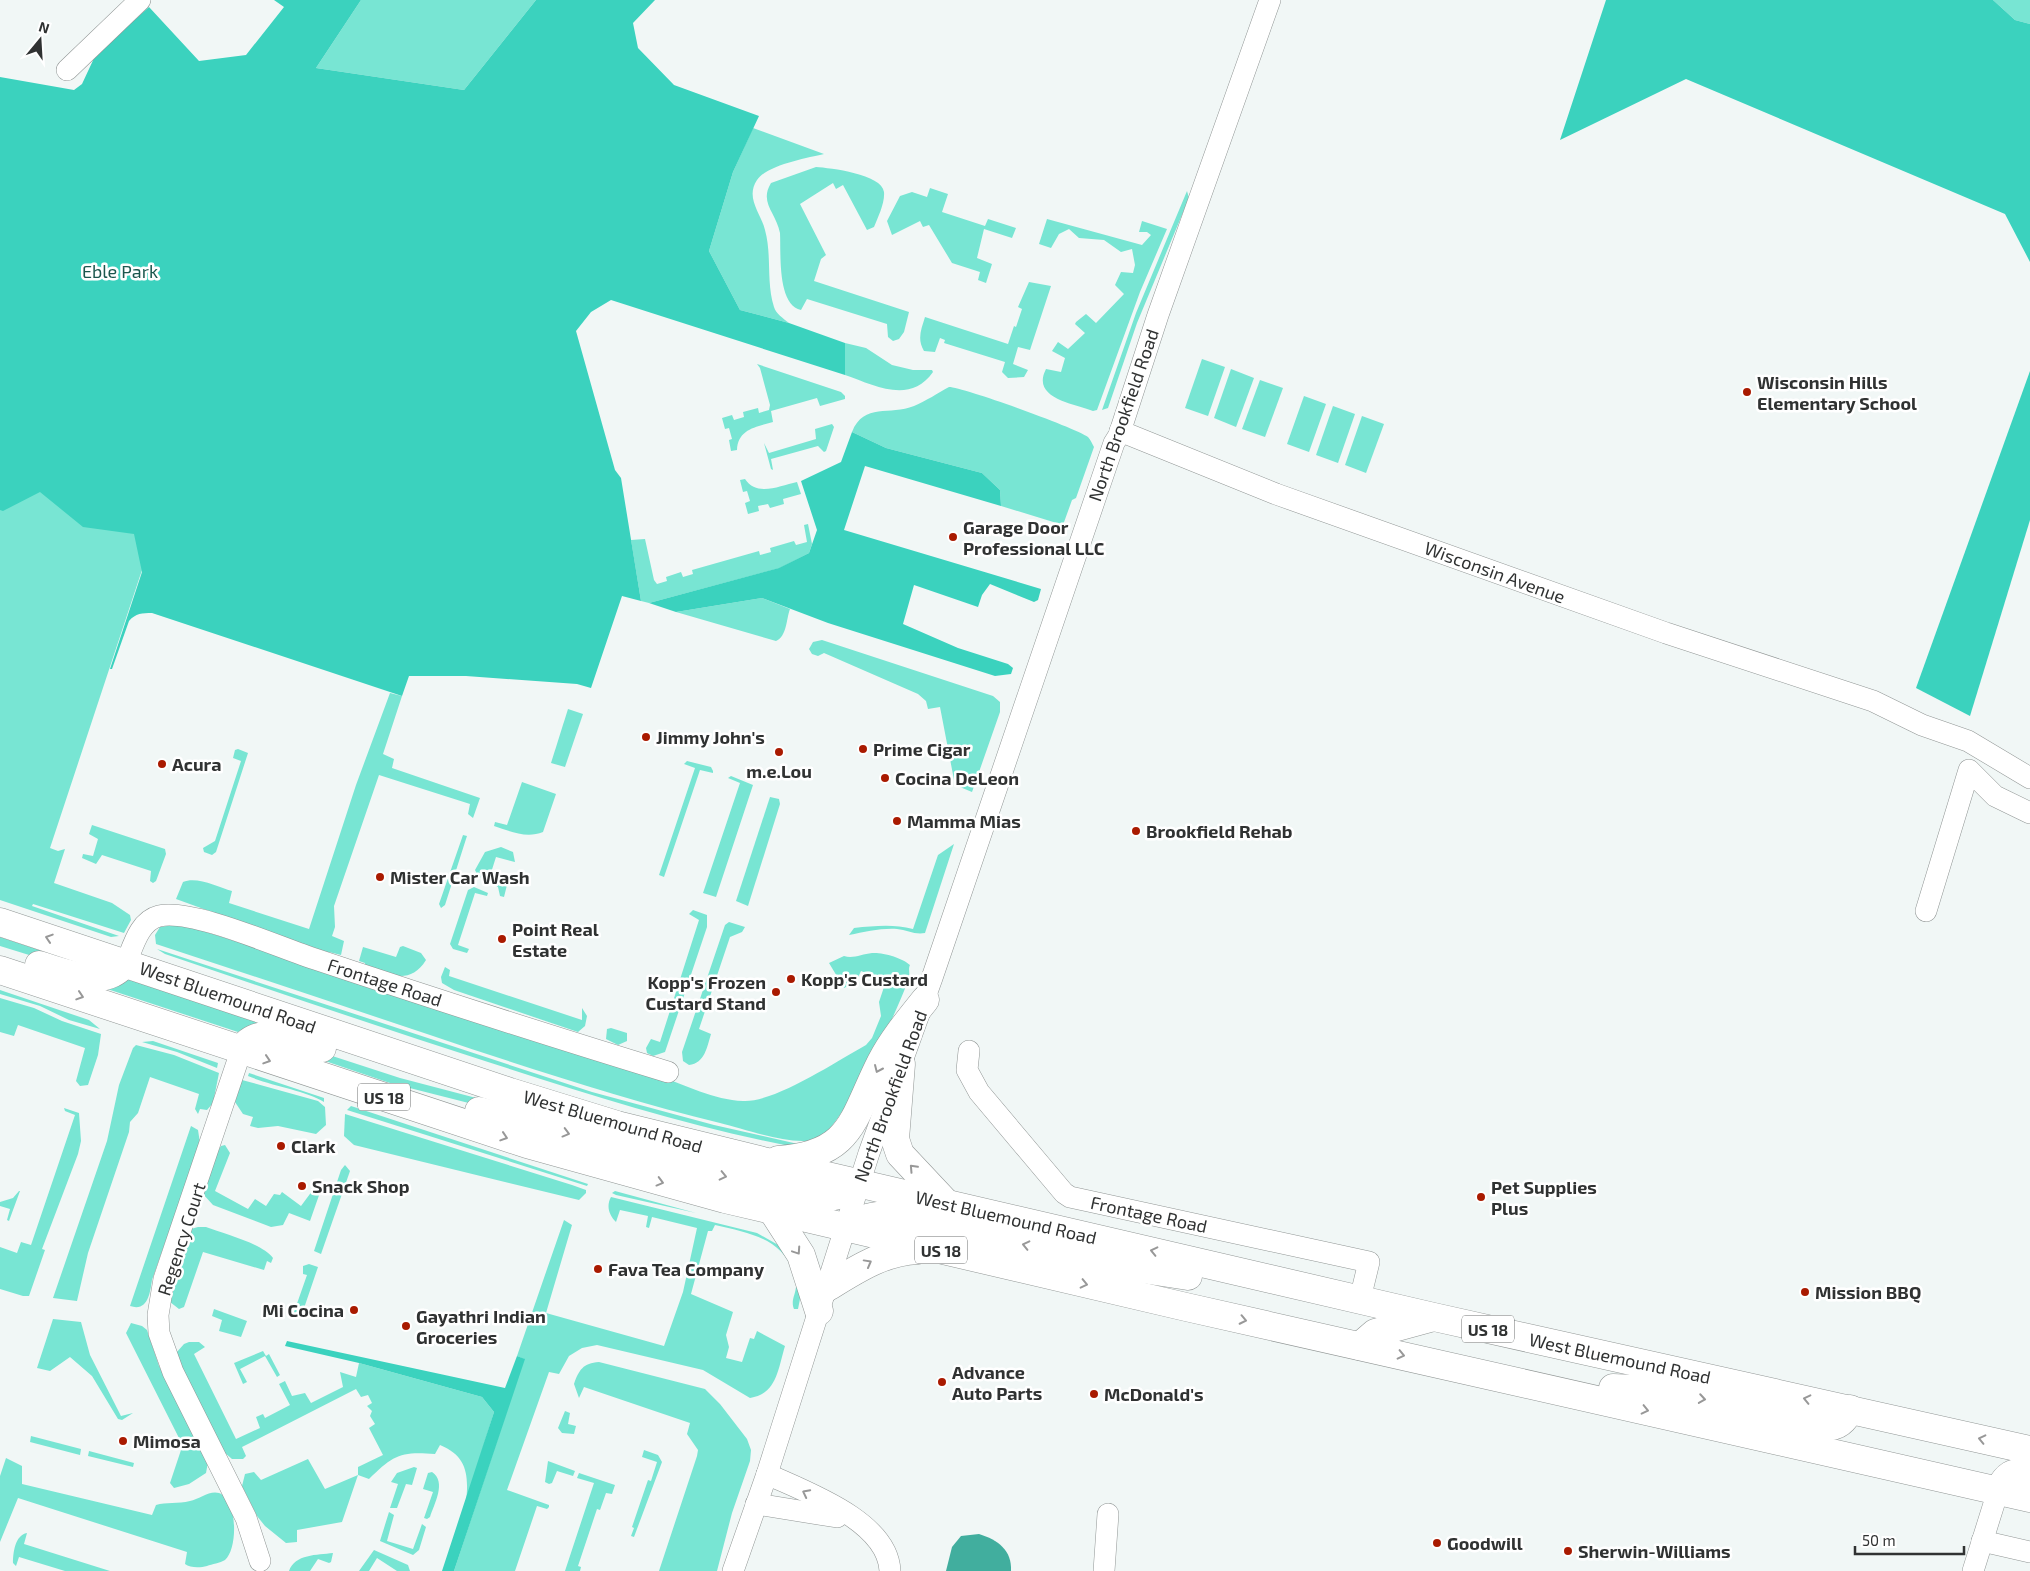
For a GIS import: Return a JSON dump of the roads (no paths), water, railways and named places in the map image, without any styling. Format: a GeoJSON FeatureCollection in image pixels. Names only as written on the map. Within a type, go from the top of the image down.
{"type":"FeatureCollection","features":[{"type":"Feature","properties":{"kind":"main road","name":"West Bluemound Road"},"geometry":{"type":"LineString","coordinates":[[0,922],[510,1092],[617,1125],[859,1184],[1299,1284],[1434,1317],[2030,1450]]}},
{"type":"Feature","properties":{"kind":"main road"},"geometry":{"type":"LineString","coordinates":[[0,952],[61,972],[85,976],[101,977],[114,973],[126,963]]}},
{"type":"Feature","properties":{"kind":"main road","name":"US 18"},"geometry":{"type":"LineString","coordinates":[[0,970],[381,1097],[609,1168],[937,1250],[2030,1498]]}},
{"type":"Feature","properties":{"kind":"main road"},"geometry":{"type":"LineString","coordinates":[[763,1161],[794,1159],[816,1154],[834,1146],[862,1107],[893,1039],[925,1000]]}},
{"type":"Feature","properties":{"kind":"main road"},"geometry":{"type":"LineString","coordinates":[[241,1051],[246,1042],[251,1039],[265,1036],[286,1037],[400,1073],[510,1092]]}},
{"type":"Feature","properties":{"kind":"main road"},"geometry":{"type":"LineString","coordinates":[[901,1064],[895,1139],[900,1154],[946,1203]]}},
{"type":"Feature","properties":{"kind":"main road"},"geometry":{"type":"LineString","coordinates":[[381,1097],[479,1111],[707,1172],[810,1196],[829,1197],[843,1194],[859,1184]]}},
{"type":"Feature","properties":{"kind":"main road"},"geometry":{"type":"LineString","coordinates":[[772,1210],[801,1255],[822,1299],[868,1262],[882,1256],[900,1251],[937,1250]]}},
{"type":"Feature","properties":{"kind":"main road"},"geometry":{"type":"LineString","coordinates":[[844,1228],[859,1219],[875,1215],[894,1215],[1110,1264],[1217,1281],[1299,1284]]}},
{"type":"Feature","properties":{"kind":"main road"},"geometry":{"type":"LineString","coordinates":[[1360,1346],[1375,1333],[1434,1317]]}},
{"type":"Feature","properties":{"kind":"main road"},"geometry":{"type":"LineString","coordinates":[[1549,1388],[1633,1389],[1709,1400],[1793,1420],[1832,1426],[1839,1424],[1846,1418],[1850,1409]]}},
{"type":"Feature","properties":{"kind":"main road"},"geometry":{"type":"LineString","coordinates":[[1998,1491],[2006,1477],[2017,1472],[2030,1470]]}},
{"type":"Feature","properties":{"kind":"street"},"geometry":{"type":"LineString","coordinates":[[68,70],[140,0]]}},
{"type":"Feature","properties":{"kind":"street","name":"North Brookfield Road"},"geometry":{"type":"LineString","coordinates":[[733,1571],[767,1474],[859,1184],[925,1000],[1167,289],[1270,0]]}},
{"type":"Feature","properties":{"kind":"street","name":"Wisconsin Avenue"},"geometry":{"type":"LineString","coordinates":[[1120,431],[1276,494],[1666,633],[1881,705],[1922,725],[1968,742],[1990,753],[2030,778]]}},
{"type":"Feature","properties":{"kind":"street"},"geometry":{"type":"LineString","coordinates":[[1926,911],[1969,770],[1968,742]]}},
{"type":"Feature","properties":{"kind":"street"},"geometry":{"type":"LineString","coordinates":[[1969,770],[1990,753]]}},
{"type":"Feature","properties":{"kind":"street"},"geometry":{"type":"LineString","coordinates":[[1969,770],[1995,796],[2030,813]]}},
{"type":"Feature","properties":{"kind":"street","name":"Frontage Road"},"geometry":{"type":"LineString","coordinates":[[126,963],[140,932],[148,921],[160,916],[199,919],[344,968],[668,1072]]}},
{"type":"Feature","properties":{"kind":"street","name":"Regency Court"},"geometry":{"type":"LineString","coordinates":[[241,1051],[164,1279],[158,1315],[159,1333],[172,1372],[246,1518],[260,1561]]}},
{"type":"Feature","properties":{"kind":"street","name":"Frontage Road"},"geometry":{"type":"LineString","coordinates":[[969,1051],[967,1070],[970,1079],[1064,1193],[1070,1197],[1369,1262],[1360,1299]]}},
{"type":"Feature","properties":{"kind":"street"},"geometry":{"type":"LineString","coordinates":[[767,1474],[846,1513],[864,1525],[885,1550],[890,1571]]}},
{"type":"Feature","properties":{"kind":"street"},"geometry":{"type":"LineString","coordinates":[[1973,1571],[1998,1491]]}},
{"type":"Feature","properties":{"kind":"street"},"geometry":{"type":"LineString","coordinates":[[756,1504],[811,1512],[864,1525]]}},
{"type":"Feature","properties":{"kind":"street"},"geometry":{"type":"LineString","coordinates":[[1104,1571],[1108,1514]]}},
{"type":"Feature","properties":{"kind":"street"},"geometry":{"type":"LineString","coordinates":[[1982,1541],[2030,1552]]}},
{"type":"Feature","properties":{"kind":"place","name":"Wisconsin Hills Elementary School"},"geometry":{"type":"Point","coordinates":[1747,392]}},
{"type":"Feature","properties":{"kind":"place","name":"Garage Door Professional LLC"},"geometry":{"type":"Point","coordinates":[953,537]}},
{"type":"Feature","properties":{"kind":"place","name":"Jimmy John's"},"geometry":{"type":"Point","coordinates":[646,737]}},
{"type":"Feature","properties":{"kind":"place","name":"Prime Cigar"},"geometry":{"type":"Point","coordinates":[863,749]}},
{"type":"Feature","properties":{"kind":"place","name":"m.e.Lou"},"geometry":{"type":"Point","coordinates":[779,752]}},
{"type":"Feature","properties":{"kind":"place","name":"Acura"},"geometry":{"type":"Point","coordinates":[162,764]}},
{"type":"Feature","properties":{"kind":"place","name":"Cocina DeLeon"},"geometry":{"type":"Point","coordinates":[885,778]}},
{"type":"Feature","properties":{"kind":"place","name":"Mamma Mias"},"geometry":{"type":"Point","coordinates":[897,821]}},
{"type":"Feature","properties":{"kind":"place","name":"Brookfield Rehab"},"geometry":{"type":"Point","coordinates":[1136,831]}},
{"type":"Feature","properties":{"kind":"place","name":"Mister Car Wash"},"geometry":{"type":"Point","coordinates":[380,877]}},
{"type":"Feature","properties":{"kind":"place","name":"Point Real Estate"},"geometry":{"type":"Point","coordinates":[502,939]}},
{"type":"Feature","properties":{"kind":"place","name":"Kopp's Custard"},"geometry":{"type":"Point","coordinates":[791,979]}},
{"type":"Feature","properties":{"kind":"place","name":"Kopp's Frozen Custard Stand"},"geometry":{"type":"Point","coordinates":[776,992]}},
{"type":"Feature","properties":{"kind":"place","name":"Clark"},"geometry":{"type":"Point","coordinates":[281,1146]}},
{"type":"Feature","properties":{"kind":"place","name":"Snack Shop"},"geometry":{"type":"Point","coordinates":[302,1186]}},
{"type":"Feature","properties":{"kind":"place","name":"Pet Supplies Plus"},"geometry":{"type":"Point","coordinates":[1481,1197]}},
{"type":"Feature","properties":{"kind":"place","name":"Fava Tea Company"},"geometry":{"type":"Point","coordinates":[598,1269]}},
{"type":"Feature","properties":{"kind":"place","name":"Mission BBQ"},"geometry":{"type":"Point","coordinates":[1805,1292]}},
{"type":"Feature","properties":{"kind":"place","name":"Mi Cocina"},"geometry":{"type":"Point","coordinates":[354,1310]}},
{"type":"Feature","properties":{"kind":"place","name":"Gayathri Indian Groceries"},"geometry":{"type":"Point","coordinates":[406,1326]}},
{"type":"Feature","properties":{"kind":"place","name":"Advance Auto Parts"},"geometry":{"type":"Point","coordinates":[942,1382]}},
{"type":"Feature","properties":{"kind":"place","name":"McDonald's"},"geometry":{"type":"Point","coordinates":[1094,1394]}},
{"type":"Feature","properties":{"kind":"place","name":"Mimosa"},"geometry":{"type":"Point","coordinates":[123,1441]}},
{"type":"Feature","properties":{"kind":"place","name":"Goodwill"},"geometry":{"type":"Point","coordinates":[1437,1543]}},
{"type":"Feature","properties":{"kind":"place","name":"Sherwin-Williams"},"geometry":{"type":"Point","coordinates":[1568,1551]}},
{"type":"Feature","properties":{"kind":"park label","name":"Eble Park"},"geometry":{"type":"Point","coordinates":[120,271]}}]}
